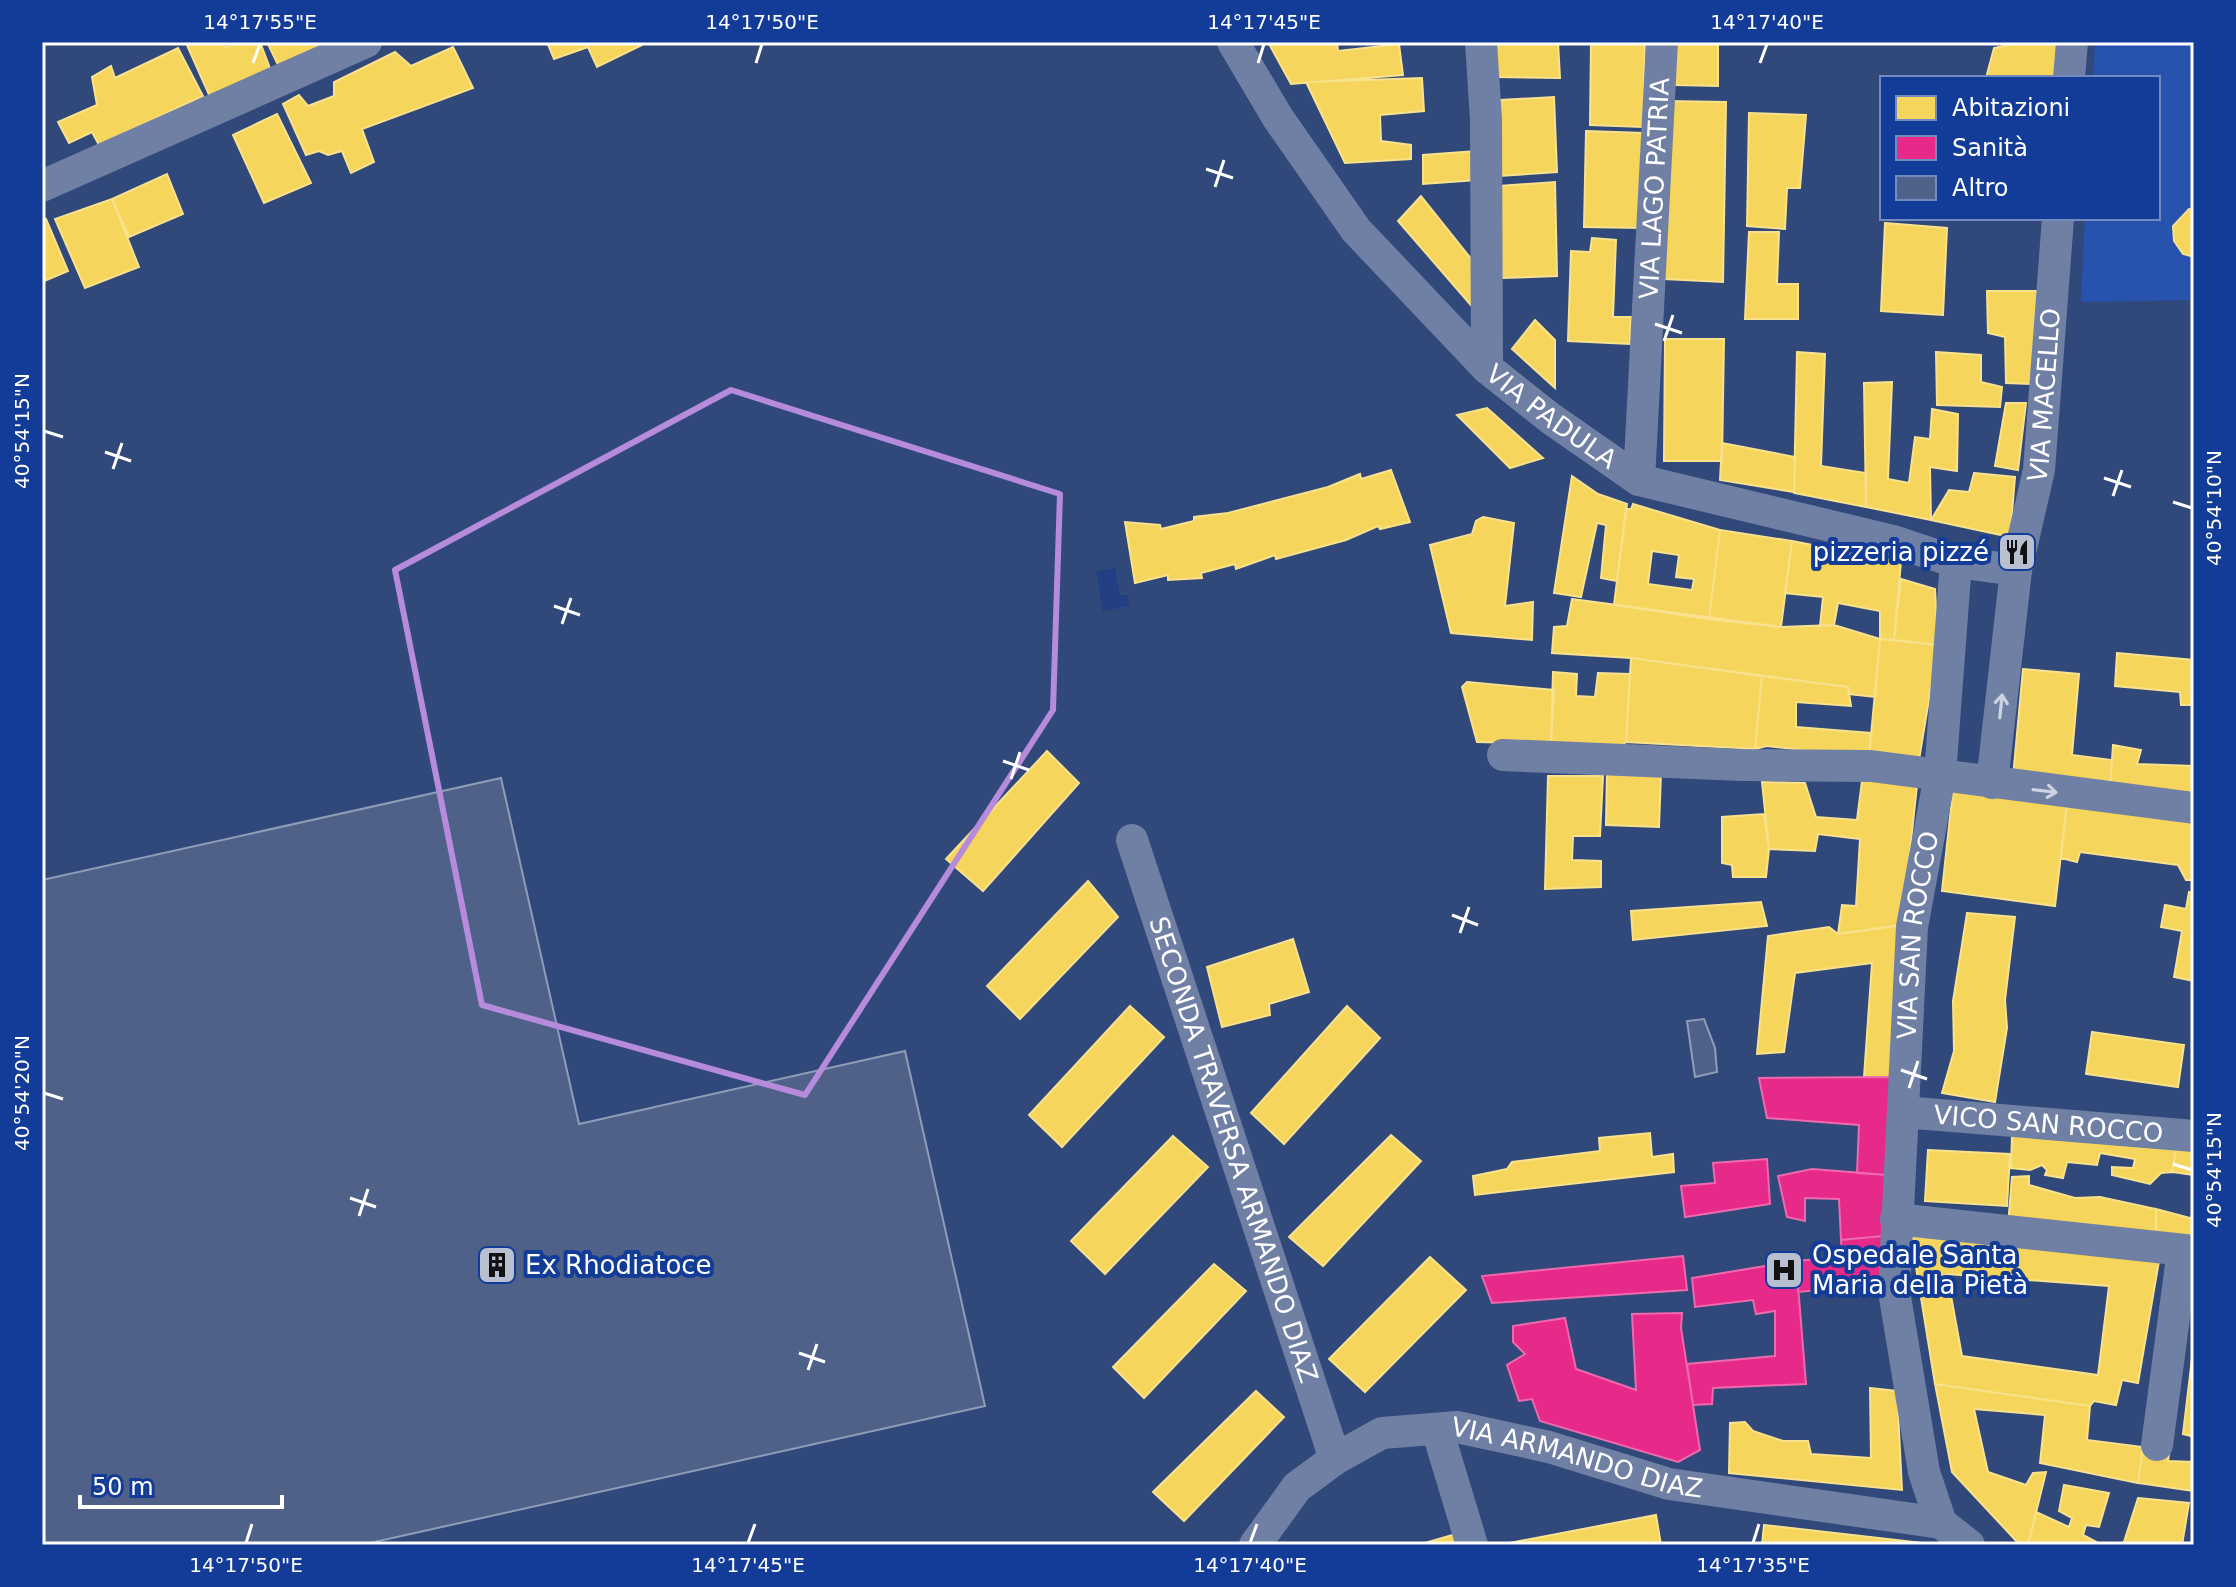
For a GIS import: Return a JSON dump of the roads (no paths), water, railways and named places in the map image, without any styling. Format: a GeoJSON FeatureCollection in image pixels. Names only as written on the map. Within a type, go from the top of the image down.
{"type":"FeatureCollection","features":[{"type":"Feature","properties":{"kind":"street"},"geometry":{"type":"LineString","coordinates":[[42,186],[366,42]]}},
{"type":"Feature","properties":{"kind":"street","name":"VIA PADULA"},"geometry":{"type":"LineString","coordinates":[[1233,42],[1278,118],[1356,230],[1487,368],[1550,418],[1639,480],[1893,541],[1956,562],[2016,570]]}},
{"type":"Feature","properties":{"kind":"street"},"geometry":{"type":"LineString","coordinates":[[1481,42],[1486,120],[1487,368]]}},
{"type":"Feature","properties":{"kind":"street","name":"VIA LAGO PATRIA"},"geometry":{"type":"LineString","coordinates":[[1639,480],[1662,42]]}},
{"type":"Feature","properties":{"kind":"street"},"geometry":{"type":"LineString","coordinates":[[2069,76],[2072,42]]}},
{"type":"Feature","properties":{"kind":"street","name":"VIA MACELLO"},"geometry":{"type":"LineString","coordinates":[[1992,783],[2016,570],[2039,470],[2058,220]]}},
{"type":"Feature","properties":{"kind":"street","name":"VIA SAN ROCCO"},"geometry":{"type":"LineString","coordinates":[[1941,1523],[1924,1472],[1894,1291],[1912,927],[1940,775],[1956,562]]}},
{"type":"Feature","properties":{"kind":"street"},"geometry":{"type":"LineString","coordinates":[[1503,755],[1743,765],[1871,766],[2194,808]]}},
{"type":"Feature","properties":{"kind":"street","name":"SECONDA TRAVERSA ARMANDO DIAZ"},"geometry":{"type":"LineString","coordinates":[[1132,840],[1335,1459]]}},
{"type":"Feature","properties":{"kind":"street","name":"VICO SAN ROCCO"},"geometry":{"type":"LineString","coordinates":[[1903,1112],[2194,1136]]}},
{"type":"Feature","properties":{"kind":"street"},"geometry":{"type":"LineString","coordinates":[[1896,1219],[2188,1251],[2157,1445]]}},
{"type":"Feature","properties":{"kind":"street","name":"VIA ARMANDO DIAZ"},"geometry":{"type":"LineString","coordinates":[[1255,1545],[1297,1487],[1335,1459],[1382,1433],[1457,1427],[1549,1447],[1669,1484],[1941,1523]]}},
{"type":"Feature","properties":{"kind":"street"},"geometry":{"type":"LineString","coordinates":[[1437,1429],[1472,1545]]}},
{"type":"Feature","properties":{"kind":"street"},"geometry":{"type":"LineString","coordinates":[[1941,1523],[1969,1545]]}},
{"type":"Feature","properties":{"kind":"place","name":"pizzeria pizzé"},"geometry":{"type":"Point","coordinates":[2017,552]}},
{"type":"Feature","properties":{"kind":"place","name":"Ex Rhodiatoce"},"geometry":{"type":"Point","coordinates":[497,1265]}},
{"type":"Feature","properties":{"kind":"place","name":"Ospedale Santa Maria della Pietà"},"geometry":{"type":"Point","coordinates":[1784,1270]}}]}
